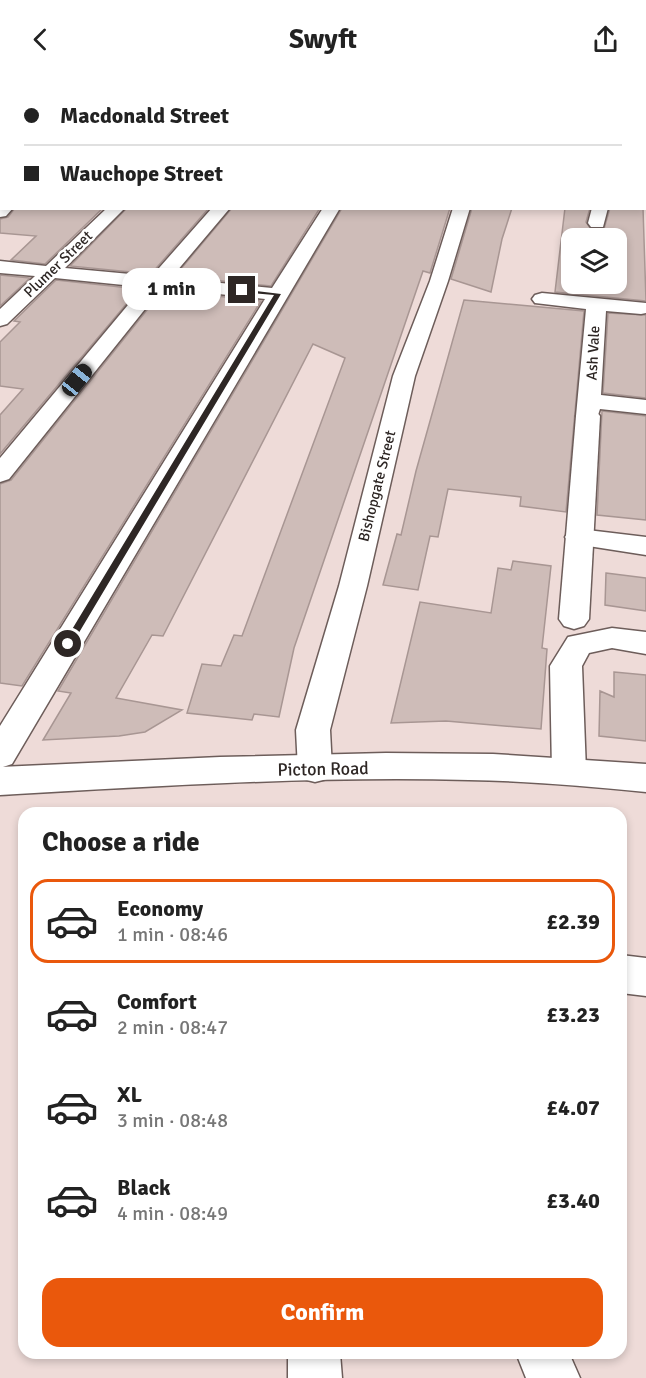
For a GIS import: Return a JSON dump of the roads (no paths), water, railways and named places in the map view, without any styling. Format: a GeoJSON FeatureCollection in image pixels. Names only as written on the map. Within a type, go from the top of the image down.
{"type":"FeatureCollection","features":[{"type":"Feature","properties":{"kind":"street","name":"Plumer Street"},"geometry":{"type":"LineString","coordinates":[[0,320],[115,210]]}},
{"type":"Feature","properties":{"kind":"street"},"geometry":{"type":"LineString","coordinates":[[0,474],[157,282],[220,210]]}},
{"type":"Feature","properties":{"kind":"street"},"geometry":{"type":"LineString","coordinates":[[0,755],[10,715],[331,210]]}},
{"type":"Feature","properties":{"kind":"street","name":"Bishopgate Street"},"geometry":{"type":"LineString","coordinates":[[315,769],[313,730],[353,586],[404,376],[439,281],[461,210]]}},
{"type":"Feature","properties":{"kind":"street"},"geometry":{"type":"LineString","coordinates":[[0,267],[278,294]]}},
{"type":"Feature","properties":{"kind":"street","name":"Ash Vale"},"geometry":{"type":"LineString","coordinates":[[543,300],[641,308]]}},
{"type":"Feature","properties":{"kind":"street","name":"Ash Vale"},"geometry":{"type":"LineString","coordinates":[[596,305],[589,408],[646,407]]}},
{"type":"Feature","properties":{"kind":"street"},"geometry":{"type":"LineString","coordinates":[[574,619],[589,408]]}},
{"type":"Feature","properties":{"kind":"street"},"geometry":{"type":"LineString","coordinates":[[579,537],[646,546]]}},
{"type":"Feature","properties":{"kind":"street"},"geometry":{"type":"LineString","coordinates":[[569,771],[566,666],[574,651],[579,644],[612,638],[646,643]]}},
{"type":"Feature","properties":{"kind":"street","name":"Picton Road"},"geometry":{"type":"LineString","coordinates":[[0,781],[154,773],[442,766],[569,771],[646,778]]}},
{"type":"Feature","properties":{"kind":"street"},"geometry":{"type":"LineString","coordinates":[[627,975],[646,977]]}},
{"type":"Feature","properties":{"kind":"street"},"geometry":{"type":"LineString","coordinates":[[314,1359],[315,1378]]}},
{"type":"Feature","properties":{"kind":"street"},"geometry":{"type":"LineString","coordinates":[[545,1359],[554,1378]]}}]}
